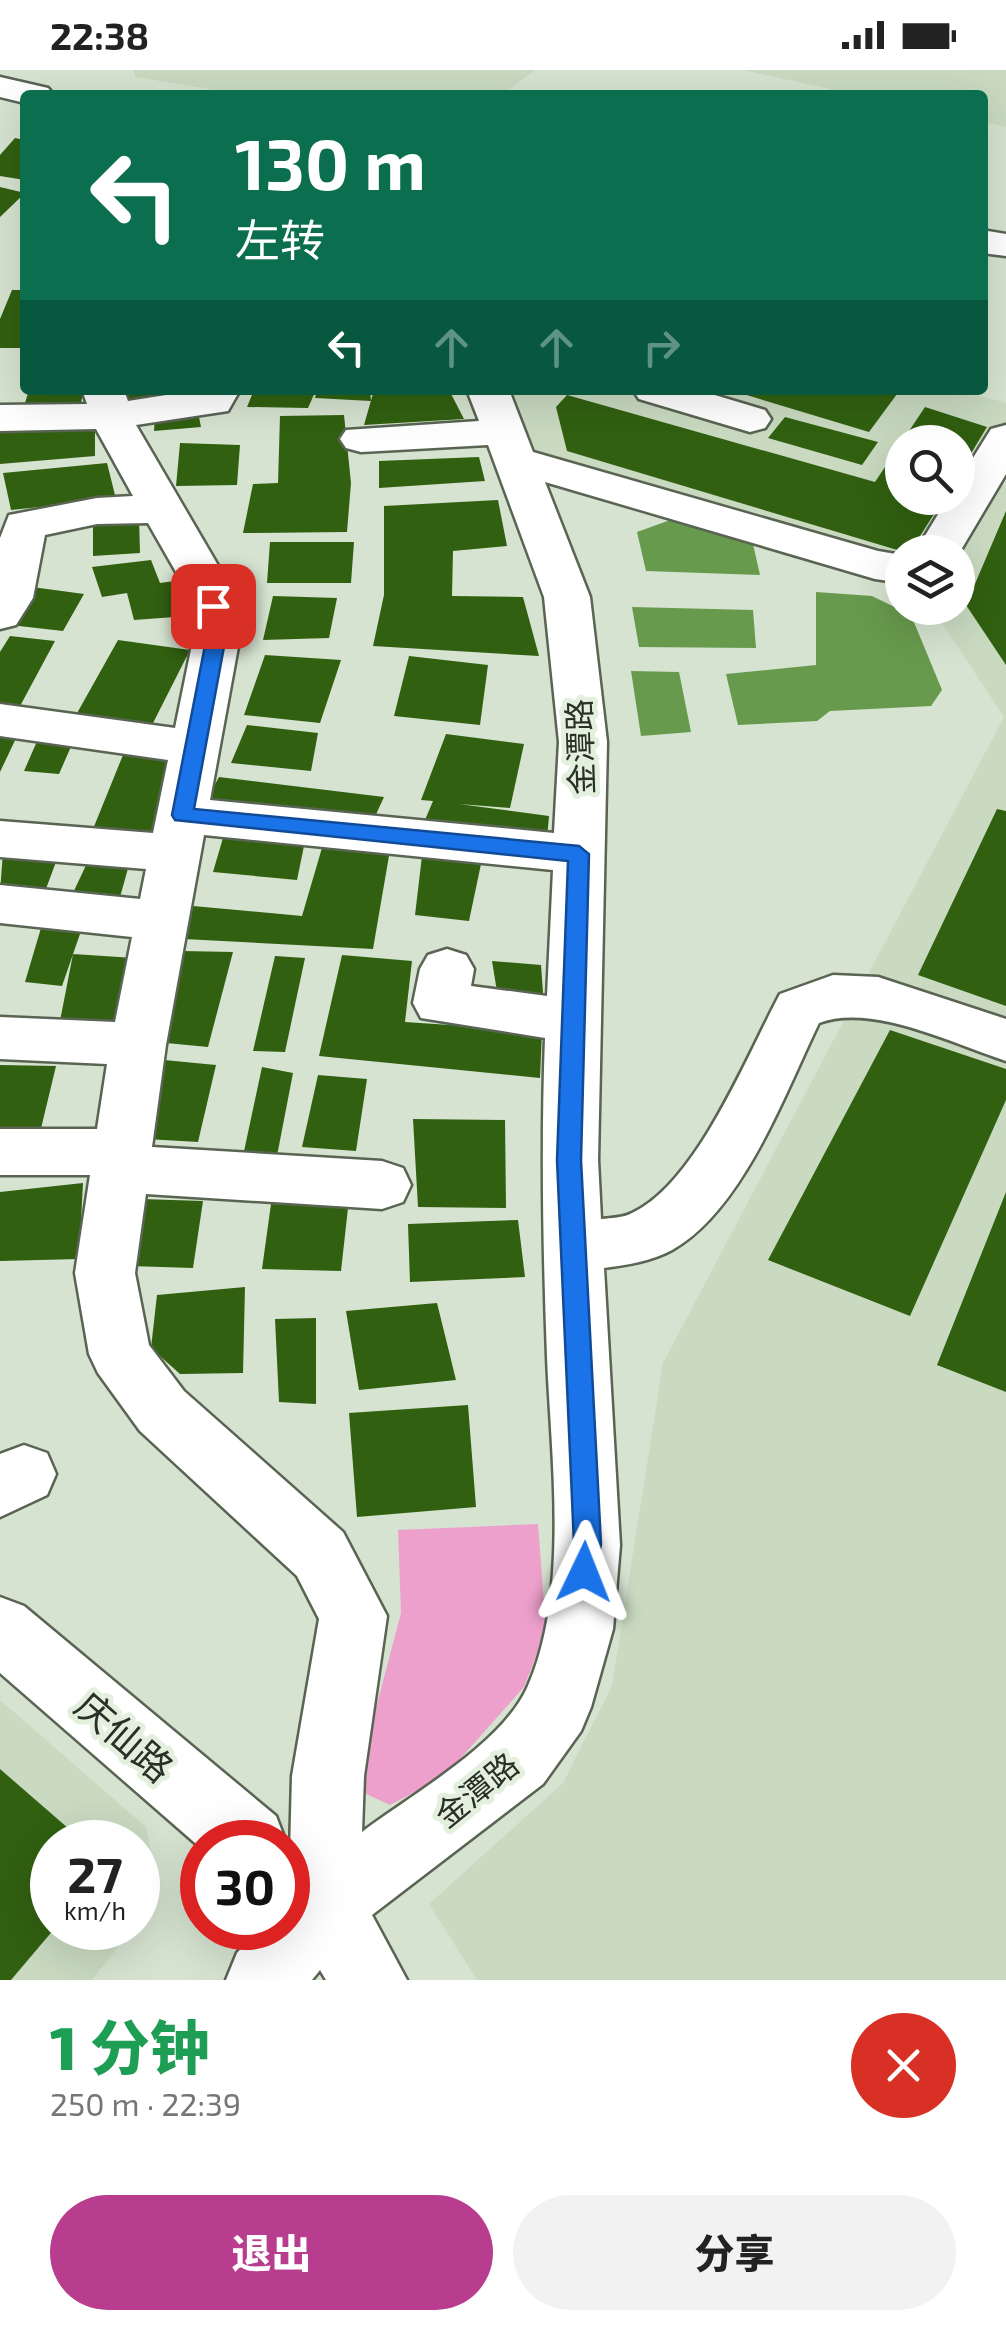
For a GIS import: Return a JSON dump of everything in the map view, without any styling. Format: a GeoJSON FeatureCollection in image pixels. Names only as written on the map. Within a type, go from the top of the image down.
{"type":"FeatureCollection","features":[{"type":"Feature","properties":{"kind":"street"},"geometry":{"type":"LineString","coordinates":[[0,85],[14,70]]}},
{"type":"Feature","properties":{"kind":"street"},"geometry":{"type":"LineString","coordinates":[[0,418],[106,403],[213,402],[216,395]]}},
{"type":"Feature","properties":{"kind":"street"},"geometry":{"type":"LineString","coordinates":[[671,395],[750,419]]}},
{"type":"Feature","properties":{"kind":"street"},"geometry":{"type":"LineString","coordinates":[[106,403],[161,509],[207,586],[219,625],[138,1045],[105,1273],[120,1354],[162,1411],[320,1554],[353,1616],[310,1869]]}},
{"type":"Feature","properties":{"kind":"street"},"geometry":{"type":"LineString","coordinates":[[361,439],[502,427],[885,566]]}},
{"type":"Feature","properties":{"kind":"street","name":"金潭路"},"geometry":{"type":"LineString","coordinates":[[310,1888],[518,1759],[556,1707],[579,1628],[587,1544],[569,1160],[584,742],[566,597],[502,427]]}},
{"type":"Feature","properties":{"kind":"street"},"geometry":{"type":"LineString","coordinates":[[947,535],[1006,438]]}},
{"type":"Feature","properties":{"kind":"street"},"geometry":{"type":"LineString","coordinates":[[0,614],[10,598],[25,525],[98,510],[161,509]]}},
{"type":"Feature","properties":{"kind":"street"},"geometry":{"type":"LineString","coordinates":[[0,720],[195,747]]}},
{"type":"Feature","properties":{"kind":"street"},"geometry":{"type":"LineString","coordinates":[[0,839],[178,834],[579,854]]}},
{"type":"Feature","properties":{"kind":"street"},"geometry":{"type":"LineString","coordinates":[[0,904],[162,921]]}},
{"type":"Feature","properties":{"kind":"street"},"geometry":{"type":"LineString","coordinates":[[446,969],[440,1002],[572,1020]]}},
{"type":"Feature","properties":{"kind":"street"},"geometry":{"type":"LineString","coordinates":[[574,1247],[648,1234],[682,1212],[707,1182],[800,1009],[833,996],[878,998],[1006,1040]]}},
{"type":"Feature","properties":{"kind":"street"},"geometry":{"type":"LineString","coordinates":[[0,1038],[138,1045]]}},
{"type":"Feature","properties":{"kind":"street"},"geometry":{"type":"LineString","coordinates":[[0,1152],[382,1185]]}},
{"type":"Feature","properties":{"kind":"street","name":"庆仙路"},"geometry":{"type":"LineString","coordinates":[[0,1629],[224,1820]]}},
{"type":"Feature","properties":{"kind":"street"},"geometry":{"type":"LineString","coordinates":[[310,1896],[369,1980]]}},
{"type":"Feature","properties":{"kind":"street","name":"金潭路"},"geometry":{"type":"LineString","coordinates":[[264,1980],[278,1950]]}},
{"type":"Feature","properties":{"kind":"shaded area"},"geometry":{"type":"Polygon","coordinates":[[[134,70],[535,70],[509,90],[215,90],[135,77],[134,70]]]}},
{"type":"Feature","properties":{"kind":"shaded area"},"geometry":{"type":"Polygon","coordinates":[[[743,70],[1006,70],[1006,127],[988,123],[988,90],[835,90],[743,70]]]}},
{"type":"Feature","properties":{"kind":"shaded area"},"geometry":{"type":"Polygon","coordinates":[[[513,395],[978,395],[1006,403],[1006,464],[995,484],[1006,485],[1006,1980],[477,1980],[429,1904],[563,1783],[612,1686],[663,1363],[1004,717],[943,625],[975,625],[975,535],[885,535],[885,584],[548,482],[513,395]]]}},
{"type":"Feature","properties":{"kind":"shaded area"},"geometry":{"type":"Polygon","coordinates":[[[673,519],[753,544],[760,575],[646,571],[637,532],[673,519]]]}},
{"type":"Feature","properties":{"kind":"shaded area"},"geometry":{"type":"Polygon","coordinates":[[[816,592],[872,596],[885,602],[885,625],[915,625],[942,690],[931,706],[830,711],[817,721],[738,725],[726,674],[816,665],[816,592]]]}},
{"type":"Feature","properties":{"kind":"shaded area"},"geometry":{"type":"Polygon","coordinates":[[[632,607],[753,610],[756,648],[639,647],[632,607]]]}},
{"type":"Feature","properties":{"kind":"shaded area"},"geometry":{"type":"Polygon","coordinates":[[[631,671],[679,672],[691,732],[641,736],[631,671]]]}},
{"type":"Feature","properties":{"kind":"shaded area"},"geometry":{"type":"Polygon","coordinates":[[[538,1524],[546,1630],[524,1687],[445,1776],[390,1805],[362,1792],[363,1757],[401,1613],[398,1530],[538,1524]]]}},
{"type":"Feature","properties":{"kind":"shaded area"},"geometry":{"type":"Polygon","coordinates":[[[0,1700],[138,1820],[30,1820],[30,1950],[116,1950],[92,1980],[0,1980],[0,1700]]]}},
{"type":"Feature","properties":{"kind":"building"},"geometry":{"type":"Polygon","coordinates":[[[15,138],[20,139],[20,179],[0,176],[0,155],[15,138]]]}},
{"type":"Feature","properties":{"kind":"building"},"geometry":{"type":"Polygon","coordinates":[[[0,187],[20,192],[20,198],[0,217],[0,187]]]}},
{"type":"Feature","properties":{"kind":"building"},"geometry":{"type":"Polygon","coordinates":[[[12,290],[20,290],[20,348],[0,348],[0,319],[12,290]]]}},
{"type":"Feature","properties":{"kind":"building"},"geometry":{"type":"Polygon","coordinates":[[[27,395],[82,395],[81,404],[25,403],[27,395]]]}},
{"type":"Feature","properties":{"kind":"building"},"geometry":{"type":"Polygon","coordinates":[[[124,395],[162,398],[123,400],[124,395]]]}},
{"type":"Feature","properties":{"kind":"building"},"geometry":{"type":"Polygon","coordinates":[[[252,395],[314,395],[308,408],[247,407],[252,395]]]}},
{"type":"Feature","properties":{"kind":"building"},"geometry":{"type":"Polygon","coordinates":[[[370,395],[371,401],[315,398],[370,395]]]}},
{"type":"Feature","properties":{"kind":"building"},"geometry":{"type":"Polygon","coordinates":[[[373,395],[452,395],[464,419],[364,425],[373,395]]]}},
{"type":"Feature","properties":{"kind":"building"},"geometry":{"type":"Polygon","coordinates":[[[567,395],[875,482],[885,467],[885,515],[933,515],[921,535],[885,535],[885,546],[567,451],[556,407],[567,395]]]}},
{"type":"Feature","properties":{"kind":"building"},"geometry":{"type":"Polygon","coordinates":[[[747,395],[896,395],[869,432],[747,395]]]}},
{"type":"Feature","properties":{"kind":"building"},"geometry":{"type":"Polygon","coordinates":[[[925,407],[987,427],[975,447],[975,425],[913,425],[925,407]]]}},
{"type":"Feature","properties":{"kind":"building"},"geometry":{"type":"Polygon","coordinates":[[[198,412],[201,427],[154,431],[155,416],[198,412]]]}},
{"type":"Feature","properties":{"kind":"building"},"geometry":{"type":"Polygon","coordinates":[[[344,415],[351,483],[347,532],[243,533],[253,484],[278,483],[280,416],[344,415]]]}},
{"type":"Feature","properties":{"kind":"building"},"geometry":{"type":"Polygon","coordinates":[[[785,417],[878,442],[862,465],[768,438],[785,417]]]}},
{"type":"Feature","properties":{"kind":"building"},"geometry":{"type":"Polygon","coordinates":[[[95,428],[95,456],[0,464],[0,431],[95,428]]]}},
{"type":"Feature","properties":{"kind":"building"},"geometry":{"type":"Polygon","coordinates":[[[180,443],[240,445],[237,485],[176,486],[180,443]]]}},
{"type":"Feature","properties":{"kind":"building"},"geometry":{"type":"Polygon","coordinates":[[[479,457],[485,481],[379,488],[379,461],[479,457]]]}},
{"type":"Feature","properties":{"kind":"building"},"geometry":{"type":"Polygon","coordinates":[[[107,463],[116,499],[11,510],[3,473],[107,463]]]}},
{"type":"Feature","properties":{"kind":"building"},"geometry":{"type":"Polygon","coordinates":[[[498,500],[507,546],[453,551],[452,596],[523,597],[539,656],[373,646],[384,595],[384,506],[498,500]]]}},
{"type":"Feature","properties":{"kind":"building"},"geometry":{"type":"Polygon","coordinates":[[[1006,511],[1006,665],[975,618],[975,584],[1006,511]]]}},
{"type":"Feature","properties":{"kind":"building"},"geometry":{"type":"Polygon","coordinates":[[[139,517],[140,553],[93,556],[93,522],[139,517]]]}},
{"type":"Feature","properties":{"kind":"building"},"geometry":{"type":"Polygon","coordinates":[[[270,542],[354,542],[351,583],[267,583],[270,542]]]}},
{"type":"Feature","properties":{"kind":"building"},"geometry":{"type":"Polygon","coordinates":[[[151,560],[160,583],[182,580],[188,616],[134,620],[127,593],[102,597],[92,567],[151,560]]]}},
{"type":"Feature","properties":{"kind":"building"},"geometry":{"type":"Polygon","coordinates":[[[32,587],[84,594],[63,631],[10,625],[32,587]]]}},
{"type":"Feature","properties":{"kind":"building"},"geometry":{"type":"Polygon","coordinates":[[[273,596],[337,598],[329,638],[263,640],[273,596]]]}},
{"type":"Feature","properties":{"kind":"building"},"geometry":{"type":"Polygon","coordinates":[[[10,636],[55,641],[19,708],[0,705],[0,652],[10,636]]]}},
{"type":"Feature","properties":{"kind":"building"},"geometry":{"type":"Polygon","coordinates":[[[118,640],[190,650],[151,727],[76,715],[118,640]]]}},
{"type":"Feature","properties":{"kind":"building"},"geometry":{"type":"Polygon","coordinates":[[[265,655],[341,660],[320,723],[244,715],[265,655]]]}},
{"type":"Feature","properties":{"kind":"building"},"geometry":{"type":"Polygon","coordinates":[[[409,656],[488,665],[480,725],[394,716],[409,656]]]}},
{"type":"Feature","properties":{"kind":"building"},"geometry":{"type":"Polygon","coordinates":[[[247,725],[318,733],[311,771],[231,763],[247,725]]]}},
{"type":"Feature","properties":{"kind":"building"},"geometry":{"type":"Polygon","coordinates":[[[0,730],[19,732],[0,772],[0,730]]]}},
{"type":"Feature","properties":{"kind":"building"},"geometry":{"type":"Polygon","coordinates":[[[446,734],[524,744],[510,808],[459,804],[549,816],[547,838],[422,827],[433,801],[421,800],[446,734]]]}},
{"type":"Feature","properties":{"kind":"building"},"geometry":{"type":"Polygon","coordinates":[[[38,739],[73,742],[59,774],[24,771],[38,739]]]}},
{"type":"Feature","properties":{"kind":"building"},"geometry":{"type":"Polygon","coordinates":[[[125,750],[173,759],[151,836],[93,829],[125,750]]]}},
{"type":"Feature","properties":{"kind":"building"},"geometry":{"type":"Polygon","coordinates":[[[219,777],[384,797],[372,823],[204,804],[219,777]]]}},
{"type":"Feature","properties":{"kind":"building"},"geometry":{"type":"Polygon","coordinates":[[[997,809],[1006,811],[1006,1006],[918,975],[997,809]]]}},
{"type":"Feature","properties":{"kind":"building"},"geometry":{"type":"Polygon","coordinates":[[[225,831],[305,841],[297,880],[213,872],[225,831]]]}},
{"type":"Feature","properties":{"kind":"building"},"geometry":{"type":"Polygon","coordinates":[[[324,841],[390,850],[373,949],[184,939],[193,906],[302,916],[324,841]]]}},
{"type":"Feature","properties":{"kind":"building"},"geometry":{"type":"Polygon","coordinates":[[[3,852],[59,854],[44,894],[0,892],[3,852]]]}},
{"type":"Feature","properties":{"kind":"building"},"geometry":{"type":"Polygon","coordinates":[[[422,856],[481,864],[469,921],[415,915],[422,856]]]}},
{"type":"Feature","properties":{"kind":"building"},"geometry":{"type":"Polygon","coordinates":[[[88,861],[129,865],[120,897],[72,895],[88,861]]]}},
{"type":"Feature","properties":{"kind":"building"},"geometry":{"type":"Polygon","coordinates":[[[41,928],[81,931],[62,986],[25,982],[41,928]]]}},
{"type":"Feature","properties":{"kind":"building"},"geometry":{"type":"Polygon","coordinates":[[[183,951],[233,952],[208,1047],[166,1043],[183,951]]]}},
{"type":"Feature","properties":{"kind":"building"},"geometry":{"type":"Polygon","coordinates":[[[73,954],[134,958],[116,1026],[60,1021],[73,954]]]}},
{"type":"Feature","properties":{"kind":"building"},"geometry":{"type":"Polygon","coordinates":[[[342,955],[412,961],[405,1022],[542,1031],[540,1078],[319,1056],[342,955]]]}},
{"type":"Feature","properties":{"kind":"building"},"geometry":{"type":"Polygon","coordinates":[[[275,956],[305,958],[285,1052],[253,1051],[275,956]]]}},
{"type":"Feature","properties":{"kind":"building"},"geometry":{"type":"Polygon","coordinates":[[[492,961],[541,965],[544,1006],[499,1004],[492,961]]]}},
{"type":"Feature","properties":{"kind":"building"},"geometry":{"type":"Polygon","coordinates":[[[890,1030],[1006,1069],[1006,1100],[910,1316],[768,1260],[890,1030]]]}},
{"type":"Feature","properties":{"kind":"building"},"geometry":{"type":"Polygon","coordinates":[[[164,1060],[216,1065],[198,1142],[146,1139],[164,1060]]]}},
{"type":"Feature","properties":{"kind":"building"},"geometry":{"type":"Polygon","coordinates":[[[0,1065],[56,1066],[38,1141],[0,1139],[0,1065]]]}},
{"type":"Feature","properties":{"kind":"building"},"geometry":{"type":"Polygon","coordinates":[[[262,1067],[293,1073],[276,1161],[243,1156],[262,1067]]]}},
{"type":"Feature","properties":{"kind":"building"},"geometry":{"type":"Polygon","coordinates":[[[318,1075],[367,1079],[356,1151],[302,1147],[318,1075]]]}},
{"type":"Feature","properties":{"kind":"building"},"geometry":{"type":"Polygon","coordinates":[[[413,1119],[505,1120],[506,1208],[418,1207],[413,1119]]]}},
{"type":"Feature","properties":{"kind":"building"},"geometry":{"type":"Polygon","coordinates":[[[83,1183],[79,1259],[0,1261],[0,1192],[83,1183]]]}},
{"type":"Feature","properties":{"kind":"building"},"geometry":{"type":"Polygon","coordinates":[[[1006,1192],[1006,1392],[937,1365],[1006,1192]]]}},
{"type":"Feature","properties":{"kind":"building"},"geometry":{"type":"Polygon","coordinates":[[[141,1199],[203,1201],[193,1268],[130,1266],[141,1199]]]}},
{"type":"Feature","properties":{"kind":"building"},"geometry":{"type":"Polygon","coordinates":[[[271,1204],[348,1208],[341,1271],[262,1269],[271,1204]]]}},
{"type":"Feature","properties":{"kind":"building"},"geometry":{"type":"Polygon","coordinates":[[[518,1220],[525,1277],[410,1282],[408,1224],[518,1220]]]}},
{"type":"Feature","properties":{"kind":"building"},"geometry":{"type":"Polygon","coordinates":[[[245,1287],[243,1373],[180,1374],[151,1348],[157,1295],[245,1287]]]}},
{"type":"Feature","properties":{"kind":"building"},"geometry":{"type":"Polygon","coordinates":[[[437,1303],[456,1380],[359,1390],[346,1311],[437,1303]]]}},
{"type":"Feature","properties":{"kind":"building"},"geometry":{"type":"Polygon","coordinates":[[[316,1318],[316,1404],[279,1402],[275,1319],[316,1318]]]}},
{"type":"Feature","properties":{"kind":"building"},"geometry":{"type":"Polygon","coordinates":[[[468,1405],[476,1507],[357,1517],[349,1413],[468,1405]]]}},
{"type":"Feature","properties":{"kind":"building"},"geometry":{"type":"Polygon","coordinates":[[[0,1769],[59,1820],[30,1820],[30,1950],[36,1950],[11,1980],[0,1980],[0,1769]]]}},
{"type":"Feature","properties":{"kind":"route"},"geometry":{"type":"LineString","coordinates":[[213,606],[219,625],[182,815],[579,854],[569,1160],[587,1544],[584,1572]]}}]}
